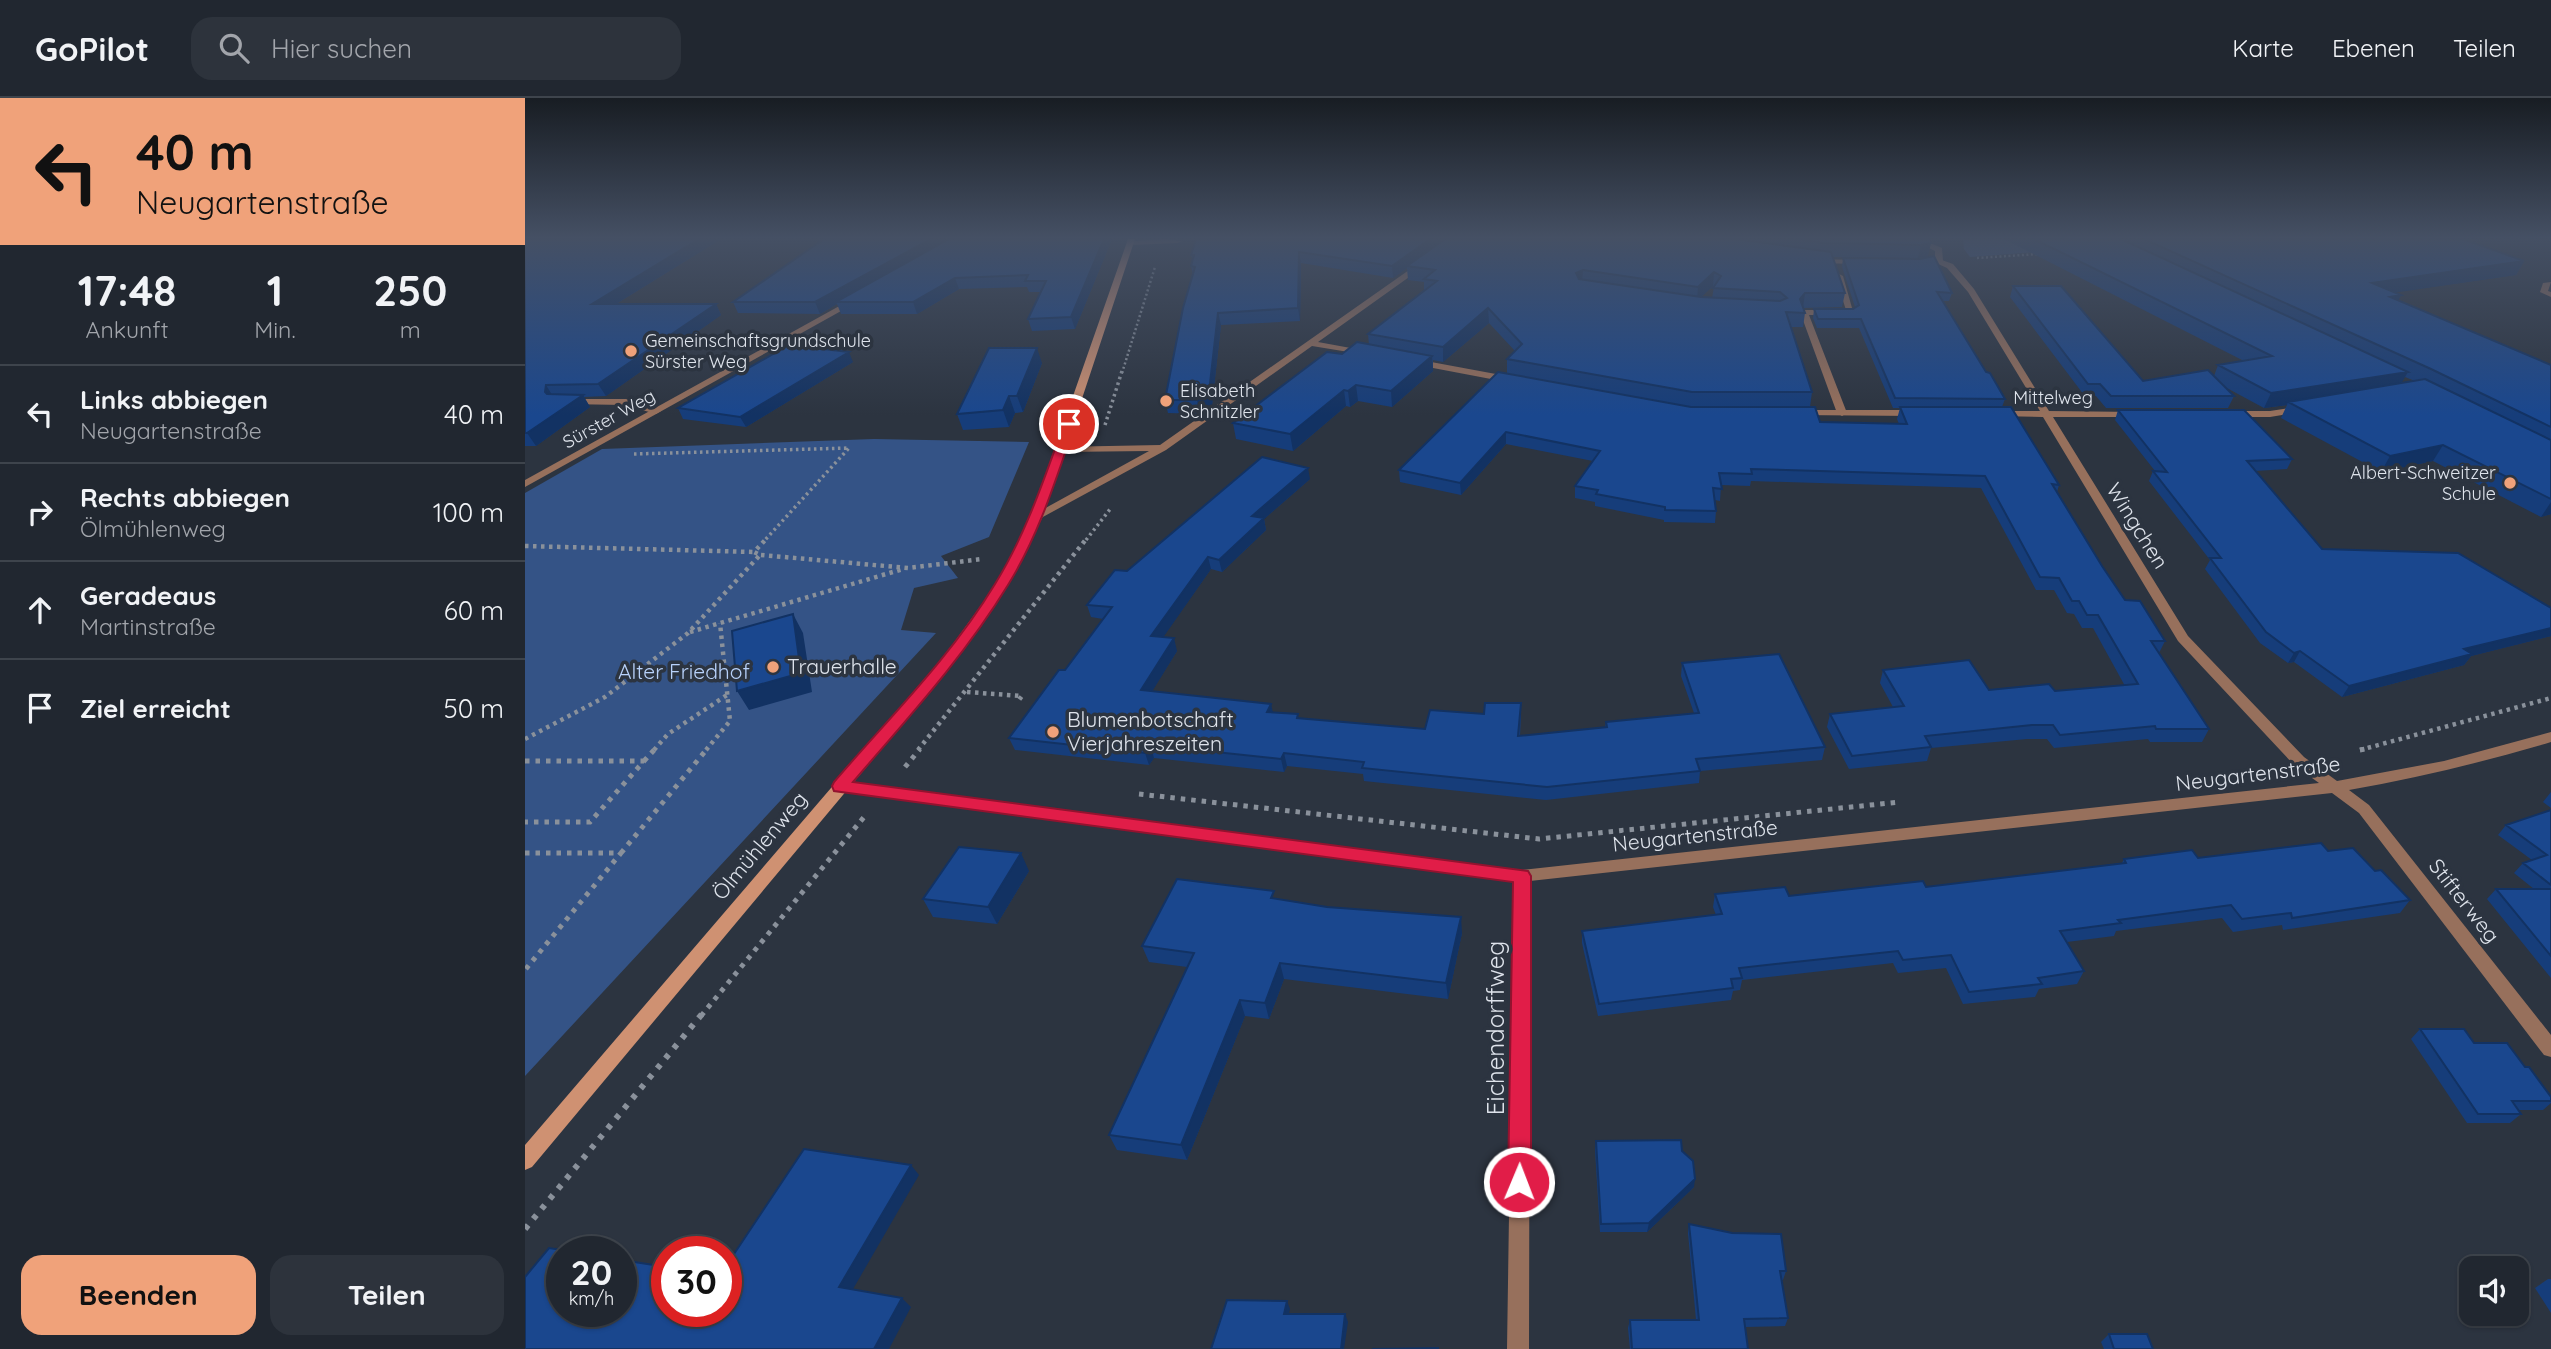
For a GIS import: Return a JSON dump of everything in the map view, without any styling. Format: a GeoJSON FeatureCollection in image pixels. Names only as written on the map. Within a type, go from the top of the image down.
{"type":"FeatureCollection","features":[{"type":"Feature","properties":{"kind":"main road","name":"Ölmühlenweg"},"geometry":{"type":"LineString","coordinates":[[525,1160],[950,658],[1002,585],[1037,516],[1112,297]]}},
{"type":"Feature","properties":{"kind":"street"},"geometry":{"type":"LineString","coordinates":[[1037,516],[1162,449],[1378,297]]}},
{"type":"Feature","properties":{"kind":"street"},"geometry":{"type":"LineString","coordinates":[[1842,413],[1804,312],[1851,313],[1846,297]]}},
{"type":"Feature","properties":{"kind":"street","name":"Wingchen"},"geometry":{"type":"LineString","coordinates":[[1975,297],[2183,638],[2299,761],[2335,787]]}},
{"type":"Feature","properties":{"kind":"street","name":"Sürster Weg"},"geometry":{"type":"LineString","coordinates":[[525,484],[859,299]]}},
{"type":"Feature","properties":{"kind":"street"},"geometry":{"type":"LineString","coordinates":[[1313,344],[1380,356]]}},
{"type":"Feature","properties":{"kind":"street"},"geometry":{"type":"LineString","coordinates":[[1407,361],[1528,383]]}},
{"type":"Feature","properties":{"kind":"street"},"geometry":{"type":"LineString","coordinates":[[558,402],[626,402],[656,411]]}},
{"type":"Feature","properties":{"kind":"street"},"geometry":{"type":"LineString","coordinates":[[2217,414],[2270,414],[2311,408]]}},
{"type":"Feature","properties":{"kind":"street"},"geometry":{"type":"LineString","coordinates":[[1786,413],[1923,413]]}},
{"type":"Feature","properties":{"kind":"street","name":"Mittelweg"},"geometry":{"type":"LineString","coordinates":[[1991,414],[2151,414]]}},
{"type":"Feature","properties":{"kind":"street"},"geometry":{"type":"LineString","coordinates":[[1061,449],[1162,449]]}},
{"type":"Feature","properties":{"kind":"street","name":"Neugartenstraße"},"geometry":{"type":"LineString","coordinates":[[840,786],[1522,876],[2335,787],[2449,766],[2551,737]]}},
{"type":"Feature","properties":{"kind":"street","name":"Stifterweg"},"geometry":{"type":"LineString","coordinates":[[2335,787],[2364,809],[2551,1049]]}},
{"type":"Feature","properties":{"kind":"street","name":"Eichendorffweg"},"geometry":{"type":"LineString","coordinates":[[1518,1349],[1522,876]]}},
{"type":"Feature","properties":{"kind":"path"},"geometry":{"type":"LineString","coordinates":[[1097,449],[1145,297]]}},
{"type":"Feature","properties":{"kind":"path"},"geometry":{"type":"LineString","coordinates":[[633,454],[849,448],[754,552]]}},
{"type":"Feature","properties":{"kind":"path"},"geometry":{"type":"LineString","coordinates":[[917,768],[906,766],[1125,489],[1105,480]]}},
{"type":"Feature","properties":{"kind":"path"},"geometry":{"type":"LineString","coordinates":[[525,546],[754,552],[760,555],[908,568]]}},
{"type":"Feature","properties":{"kind":"path"},"geometry":{"type":"LineString","coordinates":[[688,633],[908,568],[1017,554]]}},
{"type":"Feature","properties":{"kind":"path"},"geometry":{"type":"LineString","coordinates":[[525,739],[605,697],[688,633],[760,555]]}},
{"type":"Feature","properties":{"kind":"path"},"geometry":{"type":"LineString","coordinates":[[525,970],[730,721],[720,623]]}},
{"type":"Feature","properties":{"kind":"path"},"geometry":{"type":"LineString","coordinates":[[966,692],[1022,696],[1019,700]]}},
{"type":"Feature","properties":{"kind":"path"},"geometry":{"type":"LineString","coordinates":[[525,822],[590,822],[667,734],[728,694]]}},
{"type":"Feature","properties":{"kind":"path"},"geometry":{"type":"LineString","coordinates":[[2353,752],[2551,698]]}},
{"type":"Feature","properties":{"kind":"path"},"geometry":{"type":"LineString","coordinates":[[525,761],[644,761]]}},
{"type":"Feature","properties":{"kind":"path"},"geometry":{"type":"LineString","coordinates":[[1128,792],[1539,839],[1912,801]]}},
{"type":"Feature","properties":{"kind":"path"},"geometry":{"type":"LineString","coordinates":[[525,1229],[845,840]]}},
{"type":"Feature","properties":{"kind":"path"},"geometry":{"type":"LineString","coordinates":[[525,853],[621,853]]}},
{"type":"Feature","properties":{"kind":"green space","name":"Alter Friedhof"},"geometry":{"type":"Polygon","coordinates":[[[874,439],[1029,442],[989,537],[941,556],[958,578],[914,588],[901,630],[936,633],[525,1076],[525,493],[602,449],[874,439]]]}},
{"type":"Feature","properties":{"kind":"building"},"geometry":{"type":"Polygon","coordinates":[[[525,297],[603,297],[592,304],[716,304],[598,384],[546,385],[547,394],[583,395],[525,433],[525,297]]]}},
{"type":"Feature","properties":{"kind":"building"},"geometry":{"type":"Polygon","coordinates":[[[740,297],[824,297],[815,302],[733,302],[740,297]]]}},
{"type":"Feature","properties":{"kind":"building"},"geometry":{"type":"Polygon","coordinates":[[[844,297],[921,297],[913,302],[836,302],[844,297]]]}},
{"type":"Feature","properties":{"kind":"building"},"geometry":{"type":"Polygon","coordinates":[[[1038,297],[1079,297],[1071,317],[1028,319],[1038,297]]]}},
{"type":"Feature","properties":{"kind":"building"},"geometry":{"type":"Polygon","coordinates":[[[1186,297],[1298,297],[1298,308],[1218,313],[1209,392],[1197,400],[1165,400],[1186,297]]]}},
{"type":"Feature","properties":{"kind":"building"},"geometry":{"type":"Polygon","coordinates":[[[1416,297],[1709,297],[1780,301],[1786,297],[1801,297],[1805,313],[1786,312],[1812,392],[1692,392],[1507,359],[1522,344],[1488,308],[1443,347],[1368,334],[1416,297]]]}},
{"type":"Feature","properties":{"kind":"building"},"geometry":{"type":"Polygon","coordinates":[[[1856,297],[1940,297],[2005,399],[1895,398],[1861,319],[1818,319],[1814,309],[1853,309],[1859,305],[1856,297]]]}},
{"type":"Feature","properties":{"kind":"building"},"geometry":{"type":"Polygon","coordinates":[[[2022,297],[2071,297],[2143,381],[2208,370],[2234,396],[2111,396],[2100,384],[2088,384],[2022,297]]]}},
{"type":"Feature","properties":{"kind":"building"},"geometry":{"type":"Polygon","coordinates":[[[2153,297],[2247,297],[2408,372],[2271,393],[2218,365],[2272,356],[2153,297]]]}},
{"type":"Feature","properties":{"kind":"building"},"geometry":{"type":"Polygon","coordinates":[[[2273,297],[2391,297],[2551,365],[2551,427],[2273,297]]]}},
{"type":"Feature","properties":{"kind":"building"},"geometry":{"type":"Polygon","coordinates":[[[1357,342],[1432,356],[1391,391],[1356,385],[1348,391],[1344,390],[1290,434],[1233,423],[1327,352],[1342,354],[1357,342]]]}},
{"type":"Feature","properties":{"kind":"building"},"geometry":{"type":"Polygon","coordinates":[[[789,345],[849,352],[740,417],[678,408],[789,345]]]}},
{"type":"Feature","properties":{"kind":"building"},"geometry":{"type":"Polygon","coordinates":[[[989,348],[1037,348],[1017,396],[1009,396],[1003,410],[957,414],[989,348]]]}},
{"type":"Feature","properties":{"kind":"building"},"geometry":{"type":"Polygon","coordinates":[[[1498,372],[1691,407],[1815,407],[1820,422],[1907,424],[1900,407],[2011,407],[2059,485],[2052,484],[2102,566],[2125,600],[2140,601],[2165,641],[2151,641],[2209,729],[2156,729],[2155,726],[2060,735],[2053,725],[2032,725],[1925,736],[1931,747],[1852,756],[1830,714],[1904,706],[1883,670],[1969,660],[1989,690],[2049,684],[2055,691],[2138,684],[2098,615],[2087,615],[2079,601],[2072,601],[2059,578],[2040,577],[1985,476],[1751,469],[1752,474],[1719,473],[1722,489],[1713,488],[1716,511],[1665,510],[1665,507],[1596,494],[1598,490],[1575,486],[1600,451],[1506,432],[1460,483],[1399,470],[1498,372]]]}},
{"type":"Feature","properties":{"kind":"building"},"geometry":{"type":"Polygon","coordinates":[[[2425,379],[2551,440],[2551,499],[2443,445],[2390,456],[2288,402],[2425,379]]]}},
{"type":"Feature","properties":{"kind":"building"},"geometry":{"type":"Polygon","coordinates":[[[2118,410],[2244,410],[2292,459],[2247,461],[2322,549],[2458,553],[2551,608],[2551,628],[2464,649],[2472,654],[2349,686],[2300,651],[2294,653],[2266,632],[2210,558],[2221,558],[2153,471],[2167,472],[2118,410]]]}},
{"type":"Feature","properties":{"kind":"building"},"geometry":{"type":"Polygon","coordinates":[[[1262,457],[1308,468],[1252,516],[1264,518],[1219,560],[1208,557],[1151,636],[1174,638],[1141,690],[1271,704],[1267,712],[1298,714],[1297,718],[1425,729],[1430,710],[1484,714],[1485,703],[1521,703],[1518,736],[1607,727],[1606,722],[1699,713],[1682,663],[1779,654],[1825,747],[1696,759],[1700,771],[1547,787],[1362,768],[1364,762],[1284,753],[1281,759],[1150,745],[1145,753],[1009,738],[1059,670],[1065,670],[1112,607],[1087,605],[1115,570],[1127,571],[1262,457]]]}},
{"type":"Feature","properties":{"kind":"building"},"geometry":{"type":"Polygon","coordinates":[[[793,614],[801,673],[737,691],[732,631],[793,614]]]}},
{"type":"Feature","properties":{"kind":"building"},"geometry":{"type":"Polygon","coordinates":[[[2551,810],[2551,885],[2523,863],[2547,855],[2506,825],[2551,810]]]}},
{"type":"Feature","properties":{"kind":"building"},"geometry":{"type":"Polygon","coordinates":[[[2321,843],[2328,851],[2353,848],[2375,871],[2381,870],[2410,900],[2292,918],[2291,913],[2242,919],[2231,905],[2118,920],[2121,923],[2060,931],[2084,971],[2038,978],[2042,984],[1969,992],[1951,955],[1903,960],[1898,951],[1739,968],[1742,978],[1731,979],[1733,988],[1599,1004],[1582,931],[1722,914],[1715,894],[1785,887],[1789,896],[1923,881],[1926,887],[2126,863],[2124,859],[2192,850],[2198,858],[2321,843]]]}},
{"type":"Feature","properties":{"kind":"building"},"geometry":{"type":"Polygon","coordinates":[[[959,847],[1021,853],[988,907],[923,899],[959,847]]]}},
{"type":"Feature","properties":{"kind":"building"},"geometry":{"type":"Polygon","coordinates":[[[1177,879],[1274,891],[1271,898],[1327,907],[1461,917],[1446,983],[1280,963],[1265,1003],[1240,1000],[1181,1145],[1109,1135],[1194,953],[1142,946],[1177,879]]]}},
{"type":"Feature","properties":{"kind":"building"},"geometry":{"type":"Polygon","coordinates":[[[2496,889],[2551,889],[2551,956],[2496,889]]]}},
{"type":"Feature","properties":{"kind":"building"},"geometry":{"type":"Polygon","coordinates":[[[2420,1029],[2464,1029],[2474,1043],[2507,1043],[2525,1067],[2529,1067],[2551,1097],[2551,1101],[2512,1101],[2521,1114],[2478,1114],[2420,1029]]]}},
{"type":"Feature","properties":{"kind":"building"},"geometry":{"type":"Polygon","coordinates":[[[1681,1140],[1682,1151],[1693,1161],[1695,1179],[1649,1223],[1601,1224],[1596,1141],[1681,1140]]]}},
{"type":"Feature","properties":{"kind":"building"},"geometry":{"type":"Polygon","coordinates":[[[804,1149],[911,1165],[839,1287],[902,1298],[874,1349],[525,1349],[525,1277],[546,1252],[546,1327],[637,1327],[637,1262],[651,1265],[651,1327],[742,1327],[742,1242],[804,1149]]]}},
{"type":"Feature","properties":{"kind":"building"},"geometry":{"type":"Polygon","coordinates":[[[1689,1224],[1732,1233],[1781,1234],[1786,1271],[1780,1271],[1788,1318],[1744,1319],[1748,1349],[1632,1349],[1630,1320],[1699,1320],[1689,1224]]]}},
{"type":"Feature","properties":{"kind":"building"},"geometry":{"type":"Polygon","coordinates":[[[1227,1300],[1287,1301],[1284,1314],[1345,1314],[1341,1349],[1211,1349],[1227,1300]]]}},
{"type":"Feature","properties":{"kind":"building"},"geometry":{"type":"Polygon","coordinates":[[[2109,1334],[2147,1334],[2153,1349],[2114,1349],[2109,1334]]]}},
{"type":"Feature","properties":{"kind":"building"},"geometry":{"type":"Polygon","coordinates":[[[1438,1348],[1438,1349],[1372,1349],[1438,1348]]]}},
{"type":"Feature","properties":{"kind":"place","name":"Gemeinschaftsgrundschule Sürster Weg"},"geometry":{"type":"Point","coordinates":[631,351]}},
{"type":"Feature","properties":{"kind":"place","name":"Elisabeth Schnitzler"},"geometry":{"type":"Point","coordinates":[1166,401]}},
{"type":"Feature","properties":{"kind":"place","name":"Albert-Schweitzer Schule"},"geometry":{"type":"Point","coordinates":[2510,483]}},
{"type":"Feature","properties":{"kind":"place","name":"Trauerhalle"},"geometry":{"type":"Point","coordinates":[773,667]}},
{"type":"Feature","properties":{"kind":"place","name":"Blumenbotschaft Vierjahreszeiten"},"geometry":{"type":"Point","coordinates":[1053,732]}},
{"type":"Feature","properties":{"kind":"route"},"geometry":{"type":"LineString","coordinates":[[1069,424],[1037,516],[1002,585],[950,658],[840,786],[1522,876],[1519,1182]]}}]}
